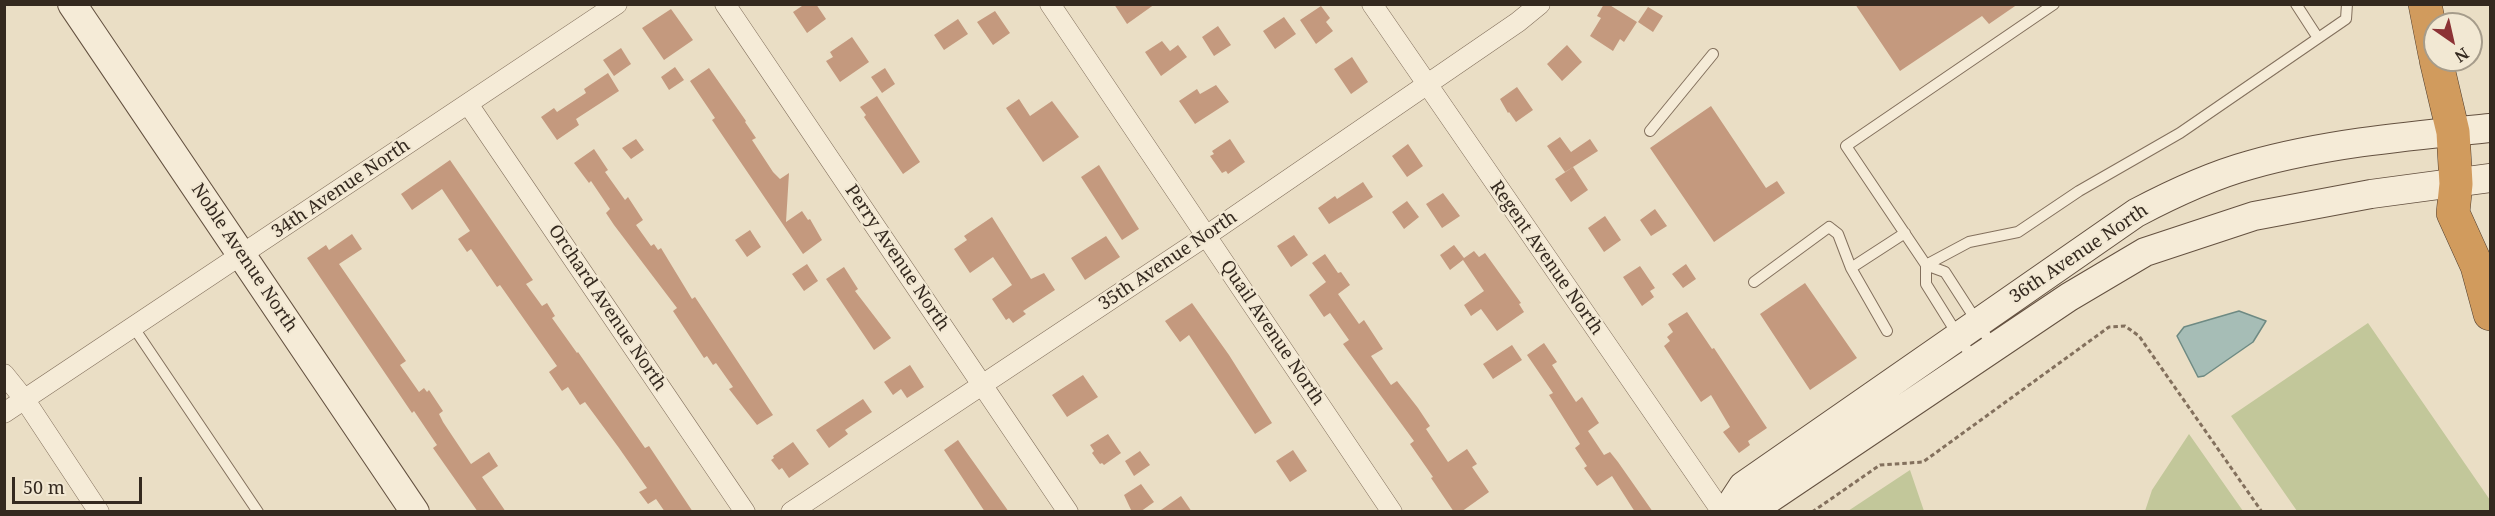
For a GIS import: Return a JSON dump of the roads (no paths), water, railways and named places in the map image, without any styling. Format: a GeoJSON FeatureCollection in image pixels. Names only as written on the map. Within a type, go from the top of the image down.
{"type":"FeatureCollection","features":[{"type":"Feature","properties":{"kind":"highway"},"geometry":{"type":"LineString","coordinates":[[2439,72],[2452,132],[2456,184],[2454,213],[2477,266],[2490,314]]}},
{"type":"Feature","properties":{"kind":"street","name":"Noble Avenue North"},"geometry":{"type":"LineString","coordinates":[[72,4],[415,512]]}},
{"type":"Feature","properties":{"kind":"street","name":"34th Avenue North"},"geometry":{"type":"LineString","coordinates":[[4,413],[617,4]]}},
{"type":"Feature","properties":{"kind":"street","name":"Perry Avenue North"},"geometry":{"type":"LineString","coordinates":[[725,4],[1068,512]]}},
{"type":"Feature","properties":{"kind":"street","name":"Quail Avenue North"},"geometry":{"type":"LineString","coordinates":[[1050,4],[1392,512]]}},
{"type":"Feature","properties":{"kind":"street","name":"Regent Avenue North"},"geometry":{"type":"LineString","coordinates":[[1372,4],[1722,512]]}},
{"type":"Feature","properties":{"kind":"street","name":"35th Avenue North"},"geometry":{"type":"LineString","coordinates":[[791,512],[1206,236],[1518,22],[1540,4]]}},
{"type":"Feature","properties":{"kind":"street","name":"Orchard Avenue North"},"geometry":{"type":"LineString","coordinates":[[468,104],[745,512]]}},
{"type":"Feature","properties":{"kind":"street","name":"36th Avenue North"},"geometry":{"type":"LineString","coordinates":[[1726,512],[1743,486],[2136,213],[2196,184],[2248,165],[2293,154],[2360,143],[2490,128]]}},
{"type":"Feature","properties":{"kind":"street","name":"36th Avenue North"},"geometry":{"type":"LineString","coordinates":[[1734,512],[1766,501],[2118,266],[2167,243],[2254,216],[2371,194],[2490,178]]}},
{"type":"Feature","properties":{"kind":"street"},"geometry":{"type":"LineString","coordinates":[[4,375],[25,400],[99,512]]}},
{"type":"Feature","properties":{"kind":"lane"},"geometry":{"type":"LineString","coordinates":[[1984,355],[1968,329],[1926,284],[1926,265],[1846,146],[2054,4]]}},
{"type":"Feature","properties":{"kind":"lane"},"geometry":{"type":"LineString","coordinates":[[2296,4],[2318,38]]}},
{"type":"Feature","properties":{"kind":"lane"},"geometry":{"type":"LineString","coordinates":[[1926,265],[1970,242],[2018,232],[2079,191],[2180,133],[2346,19],[2347,4]]}},
{"type":"Feature","properties":{"kind":"lane"},"geometry":{"type":"LineString","coordinates":[[1650,131],[1713,54]]}},
{"type":"Feature","properties":{"kind":"lane"},"geometry":{"type":"LineString","coordinates":[[1754,282],[1829,227],[1838,234],[1851,268],[1887,331]]}},
{"type":"Feature","properties":{"kind":"lane"},"geometry":{"type":"LineString","coordinates":[[1851,268],[1905,233]]}},
{"type":"Feature","properties":{"kind":"lane"},"geometry":{"type":"LineString","coordinates":[[1926,265],[1945,272],[1968,329],[1984,355]]}},
{"type":"Feature","properties":{"kind":"lane"},"geometry":{"type":"LineString","coordinates":[[134,328],[258,512]]}},
{"type":"Feature","properties":{"kind":"water"},"geometry":{"type":"Polygon","coordinates":[[[2239,311],[2266,321],[2253,342],[2204,376],[2198,377],[2177,336],[2184,327],[2239,311]]]}}]}
